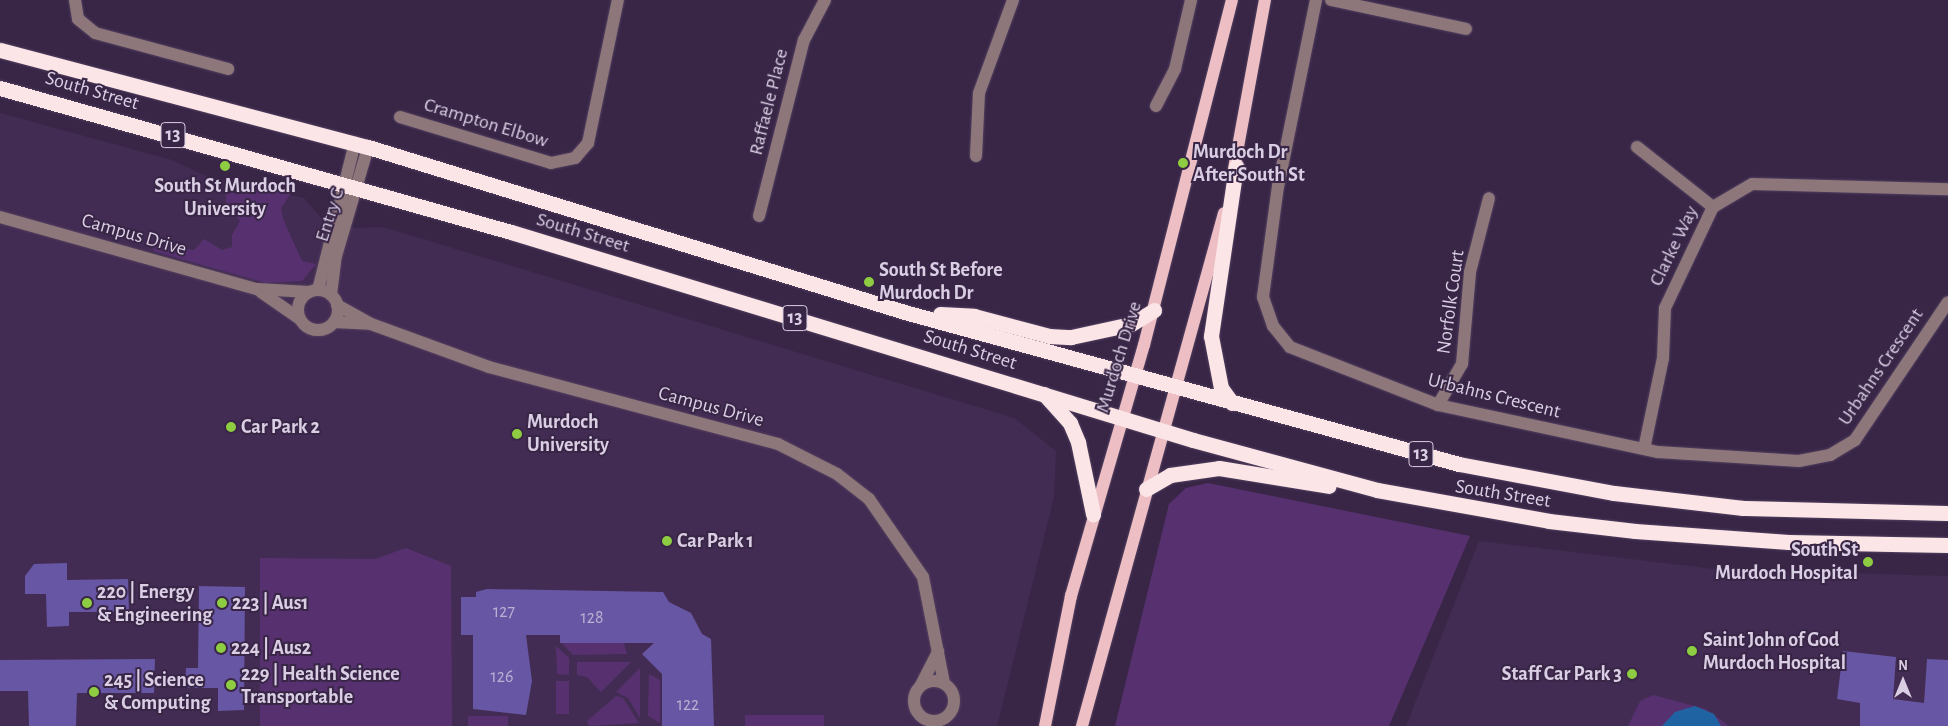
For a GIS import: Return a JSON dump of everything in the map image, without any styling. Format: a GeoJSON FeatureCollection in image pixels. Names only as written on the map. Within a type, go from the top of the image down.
{"type":"FeatureCollection","features":[{"type":"Feature","properties":{"kind":"highway","name":"South Street"},"geometry":{"type":"LineString","coordinates":[[0,50],[362,145],[908,312],[1135,374],[1232,403],[1459,464],[1614,493],[1743,508],[1948,513]]}},
{"type":"Feature","properties":{"kind":"highway","name":"South Street"},"geometry":{"type":"LineString","coordinates":[[0,88],[352,186],[1163,430],[1439,504],[1635,531],[1789,542],[1948,545]]}},
{"type":"Feature","properties":{"kind":"highway"},"geometry":{"type":"LineString","coordinates":[[1232,403],[1222,388],[1211,336],[1236,166]]}},
{"type":"Feature","properties":{"kind":"highway"},"geometry":{"type":"LineString","coordinates":[[908,312],[974,316],[1049,336],[1071,337],[1131,324],[1154,310]]}},
{"type":"Feature","properties":{"kind":"highway"},"geometry":{"type":"LineString","coordinates":[[1043,393],[1070,423],[1078,442],[1093,514]]}},
{"type":"Feature","properties":{"kind":"highway"},"geometry":{"type":"LineString","coordinates":[[1146,488],[1170,475],[1219,468],[1439,504]]}},
{"type":"Feature","properties":{"kind":"main road","name":"Murdoch Drive"},"geometry":{"type":"LineString","coordinates":[[1045,726],[1060,640],[1120,417],[1154,310],[1232,0]]}},
{"type":"Feature","properties":{"kind":"main road"},"geometry":{"type":"LineString","coordinates":[[1082,726],[1236,166],[1265,0]]}},
{"type":"Feature","properties":{"kind":"street"},"geometry":{"type":"LineString","coordinates":[[75,0],[78,19],[95,33],[228,69]]}},
{"type":"Feature","properties":{"kind":"street","name":"Crampton Elbow"},"geometry":{"type":"LineString","coordinates":[[400,117],[551,163],[576,158],[588,142],[618,0]]}},
{"type":"Feature","properties":{"kind":"street","name":"Raffaele Place"},"geometry":{"type":"LineString","coordinates":[[759,216],[804,40],[825,0]]}},
{"type":"Feature","properties":{"kind":"street"},"geometry":{"type":"LineString","coordinates":[[976,156],[979,93],[1013,0]]}},
{"type":"Feature","properties":{"kind":"street"},"geometry":{"type":"LineString","coordinates":[[1156,106],[1175,69],[1191,0]]}},
{"type":"Feature","properties":{"kind":"street","name":"Urbahns Crescent"},"geometry":{"type":"LineString","coordinates":[[1316,0],[1278,186],[1263,298],[1273,326],[1290,347],[1438,406],[1644,449],[1799,461],[1830,455],[1854,440],[1948,302]]}},
{"type":"Feature","properties":{"kind":"street"},"geometry":{"type":"LineString","coordinates":[[1331,0],[1466,29]]}},
{"type":"Feature","properties":{"kind":"street","name":"Entry C"},"geometry":{"type":"LineString","coordinates":[[334,300],[336,256],[362,145]]}},
{"type":"Feature","properties":{"kind":"street"},"geometry":{"type":"LineString","coordinates":[[1637,147],[1713,207]]}},
{"type":"Feature","properties":{"kind":"street","name":"Clarke Way"},"geometry":{"type":"LineString","coordinates":[[1644,449],[1663,358],[1665,308],[1713,207],[1752,184],[1948,189]]}},
{"type":"Feature","properties":{"kind":"street","name":"Entry C"},"geometry":{"type":"LineString","coordinates":[[313,291],[352,186]]}},
{"type":"Feature","properties":{"kind":"street","name":"Norfolk Court"},"geometry":{"type":"LineString","coordinates":[[1438,406],[1462,364],[1470,272],[1489,198]]}},
{"type":"Feature","properties":{"kind":"street","name":"Campus Drive"},"geometry":{"type":"LineString","coordinates":[[0,217],[257,289],[313,291],[334,300],[371,324],[490,367],[778,444],[837,474],[869,499],[923,577],[944,684]]}},
{"type":"Feature","properties":{"kind":"street","name":"Campus Drive"},"geometry":{"type":"LineString","coordinates":[[257,289],[300,319],[312,330],[334,322],[371,324]]}},
{"type":"Feature","properties":{"kind":"street"},"geometry":{"type":"LineString","coordinates":[[300,319],[298,304],[313,291]]}},
{"type":"Feature","properties":{"kind":"street"},"geometry":{"type":"LineString","coordinates":[[334,300],[334,322]]}},
{"type":"Feature","properties":{"kind":"street"},"geometry":{"type":"LineString","coordinates":[[921,685],[930,681],[944,684],[954,700],[945,722],[927,723],[914,706],[921,685],[938,650]]}},
{"type":"Feature","properties":{"kind":"shaded area","name":"Murdoch University"},"geometry":{"type":"Polygon","coordinates":[[[0,113],[172,160],[208,177],[304,198],[320,217],[355,228],[383,227],[1014,418],[1056,451],[1054,497],[997,726],[0,726],[0,113]]]}},
{"type":"Feature","properties":{"kind":"shaded area"},"geometry":{"type":"Polygon","coordinates":[[[225,181],[291,193],[281,208],[283,219],[302,261],[316,264],[302,281],[266,283],[153,251],[154,246],[194,250],[204,239],[222,250],[232,247],[232,235],[240,221],[226,203],[225,181]]]}},
{"type":"Feature","properties":{"kind":"shaded area"},"geometry":{"type":"Polygon","coordinates":[[[1208,483],[1470,536],[1389,726],[1115,726],[1169,504],[1186,488],[1208,483]]]}},
{"type":"Feature","properties":{"kind":"shaded area","name":"Saint John of God Murdoch Hospital"},"geometry":{"type":"Polygon","coordinates":[[[1479,541],[1722,570],[1948,576],[1948,726],[1406,726],[1479,541]]]}},
{"type":"Feature","properties":{"kind":"shaded area"},"geometry":{"type":"Polygon","coordinates":[[[406,548],[451,566],[452,726],[260,726],[260,558],[375,559],[406,548]]]}},
{"type":"Feature","properties":{"kind":"shaded area"},"geometry":{"type":"Polygon","coordinates":[[[562,643],[624,643],[627,654],[573,655],[562,643]]]}},
{"type":"Feature","properties":{"kind":"shaded area"},"geometry":{"type":"Polygon","coordinates":[[[556,646],[569,658],[569,675],[557,674],[556,646]]]}},
{"type":"Feature","properties":{"kind":"shaded area"},"geometry":{"type":"Polygon","coordinates":[[[577,662],[631,662],[601,692],[587,677],[577,675],[577,662]]]}},
{"type":"Feature","properties":{"kind":"shaded area"},"geometry":{"type":"Polygon","coordinates":[[[640,668],[640,718],[628,698],[616,692],[640,668]]]}},
{"type":"Feature","properties":{"kind":"shaded area"},"geometry":{"type":"Polygon","coordinates":[[[649,674],[660,680],[660,723],[648,716],[649,674]]]}},
{"type":"Feature","properties":{"kind":"shaded area"},"geometry":{"type":"Polygon","coordinates":[[[556,681],[569,681],[569,714],[556,714],[556,681]]]}},
{"type":"Feature","properties":{"kind":"shaded area"},"geometry":{"type":"Polygon","coordinates":[[[1653,695],[1706,709],[1729,726],[1628,726],[1640,701],[1653,695]]]}},
{"type":"Feature","properties":{"kind":"shaded area"},"geometry":{"type":"Polygon","coordinates":[[[616,696],[623,698],[639,723],[589,726],[587,721],[616,696]]]}},
{"type":"Feature","properties":{"kind":"shaded area"},"geometry":{"type":"Polygon","coordinates":[[[745,715],[824,715],[824,726],[745,726],[745,715]]]}},
{"type":"Feature","properties":{"kind":"shaded area"},"geometry":{"type":"Polygon","coordinates":[[[468,716],[508,716],[508,726],[468,726],[468,716]]]}},
{"type":"Feature","properties":{"kind":"water"},"geometry":{"type":"Polygon","coordinates":[[[1695,706],[1714,714],[1721,726],[1662,726],[1675,712],[1695,706]]]}},
{"type":"Feature","properties":{"kind":"building","name":"220 | Energy & Engineering"},"geometry":{"type":"Polygon","coordinates":[[[67,563],[67,580],[128,579],[129,612],[69,612],[69,626],[47,627],[46,594],[25,594],[25,576],[34,564],[67,563]]]}},
{"type":"Feature","properties":{"kind":"building"},"geometry":{"type":"Polygon","coordinates":[[[199,586],[245,587],[244,710],[218,711],[218,688],[185,688],[186,668],[198,668],[199,586]]]}},
{"type":"Feature","properties":{"kind":"building"},"geometry":{"type":"Polygon","coordinates":[[[487,589],[663,592],[669,602],[691,613],[702,634],[711,639],[714,726],[662,726],[662,674],[642,654],[654,643],[560,643],[560,635],[526,635],[532,681],[526,715],[473,709],[473,635],[461,635],[461,597],[476,597],[476,592],[487,589]]]}},
{"type":"Feature","properties":{"kind":"building"},"geometry":{"type":"Polygon","coordinates":[[[1843,651],[1896,657],[1893,699],[1924,703],[1927,659],[1948,660],[1948,726],[1860,726],[1860,703],[1837,699],[1843,651]]]}},
{"type":"Feature","properties":{"kind":"building","name":"245 | Science & Computing"},"geometry":{"type":"Polygon","coordinates":[[[155,659],[154,693],[77,693],[76,726],[29,726],[28,691],[0,691],[0,660],[155,659]]]}},
{"type":"Feature","properties":{"kind":"place","name":"Murdoch Dr After South St"},"geometry":{"type":"Point","coordinates":[1183,163]}},
{"type":"Feature","properties":{"kind":"place","name":"South St Murdoch University"},"geometry":{"type":"Point","coordinates":[225,166]}},
{"type":"Feature","properties":{"kind":"place","name":"South St Before Murdoch Dr"},"geometry":{"type":"Point","coordinates":[869,282]}},
{"type":"Feature","properties":{"kind":"place","name":"Car Park 2"},"geometry":{"type":"Point","coordinates":[231,427]}},
{"type":"Feature","properties":{"kind":"place","name":"Murdoch University"},"geometry":{"type":"Point","coordinates":[517,434]}},
{"type":"Feature","properties":{"kind":"place","name":"Car Park 1"},"geometry":{"type":"Point","coordinates":[667,541]}},
{"type":"Feature","properties":{"kind":"place","name":"South St Murdoch Hospital"},"geometry":{"type":"Point","coordinates":[1868,562]}},
{"type":"Feature","properties":{"kind":"place","name":"220 | Energy & Engineering"},"geometry":{"type":"Point","coordinates":[87,603]}},
{"type":"Feature","properties":{"kind":"place","name":"223 | Aus1"},"geometry":{"type":"Point","coordinates":[222,603]}},
{"type":"Feature","properties":{"kind":"place","name":"224 | Aus2"},"geometry":{"type":"Point","coordinates":[221,648]}},
{"type":"Feature","properties":{"kind":"place","name":"Saint John of God Murdoch Hospital"},"geometry":{"type":"Point","coordinates":[1692,651]}},
{"type":"Feature","properties":{"kind":"place","name":"Staff Car Park 3"},"geometry":{"type":"Point","coordinates":[1632,674]}},
{"type":"Feature","properties":{"kind":"place","name":"229 | Health Science Transportable"},"geometry":{"type":"Point","coordinates":[231,685]}},
{"type":"Feature","properties":{"kind":"place","name":"245 | Science & Computing"},"geometry":{"type":"Point","coordinates":[94,692]}}]}
